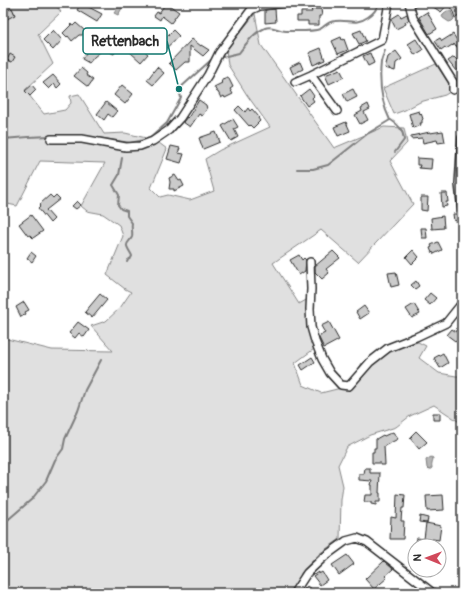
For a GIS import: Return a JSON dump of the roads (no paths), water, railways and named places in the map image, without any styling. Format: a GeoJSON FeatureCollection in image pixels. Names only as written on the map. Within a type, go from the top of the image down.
{"type":"FeatureCollection","features":[{"type":"Feature","properties":{"kind":"street"},"geometry":{"type":"LineString","coordinates":[[51,139],[82,139],[126,147],[140,146],[149,143],[169,130],[176,123],[216,60],[251,10],[260,6],[285,3]]}},
{"type":"Feature","properties":{"kind":"street"},"geometry":{"type":"LineString","coordinates":[[295,82],[382,40],[389,3]]}},
{"type":"Feature","properties":{"kind":"street"},"geometry":{"type":"LineString","coordinates":[[409,3],[413,18],[453,82],[453,90]]}},
{"type":"Feature","properties":{"kind":"street"},"geometry":{"type":"LineString","coordinates":[[311,75],[337,111]]}},
{"type":"Feature","properties":{"kind":"street"},"geometry":{"type":"LineString","coordinates":[[462,138],[460,184],[462,211]]}},
{"type":"Feature","properties":{"kind":"street"},"geometry":{"type":"LineString","coordinates":[[310,262],[311,327],[322,359],[330,373],[340,385],[349,386],[370,362],[388,348],[446,323],[462,303]]}},
{"type":"Feature","properties":{"kind":"street"},"geometry":{"type":"LineString","coordinates":[[294,593],[306,573],[324,557],[346,541],[357,538],[367,542],[433,593]]}},
{"type":"Feature","properties":{"kind":"waterway"},"geometry":{"type":"LineString","coordinates":[[218,58],[239,53],[254,35],[265,28],[271,27],[286,31],[308,31],[320,29],[332,22],[356,22],[363,20],[372,14],[379,3]]}},
{"type":"Feature","properties":{"kind":"waterway"},"geometry":{"type":"LineString","coordinates":[[297,169],[313,169],[328,165],[367,134],[390,120],[383,99],[380,77],[381,62],[385,50]]}},
{"type":"Feature","properties":{"kind":"waterway"},"geometry":{"type":"LineString","coordinates":[[98,138],[130,143],[149,139],[167,123],[181,98],[179,89],[214,59]]}},
{"type":"Feature","properties":{"kind":"waterway"},"geometry":{"type":"LineString","coordinates":[[391,120],[400,128],[403,133],[404,140],[395,152]]}},
{"type":"Feature","properties":{"kind":"waterway"},"geometry":{"type":"LineString","coordinates":[[3,139],[50,136]]}},
{"type":"Feature","properties":{"kind":"waterway"},"geometry":{"type":"LineString","coordinates":[[122,158],[119,175],[113,185],[119,195],[118,205],[121,209],[127,211],[127,216],[132,223],[132,237],[127,245],[132,256],[127,262]]}},
{"type":"Feature","properties":{"kind":"waterway"},"geometry":{"type":"LineString","coordinates":[[3,524],[32,499],[46,481],[55,460],[63,449],[65,439],[78,411],[85,390],[101,360]]}},
{"type":"Feature","properties":{"kind":"place","name":"Rettenbach"},"geometry":{"type":"Point","coordinates":[179,89]}}]}
